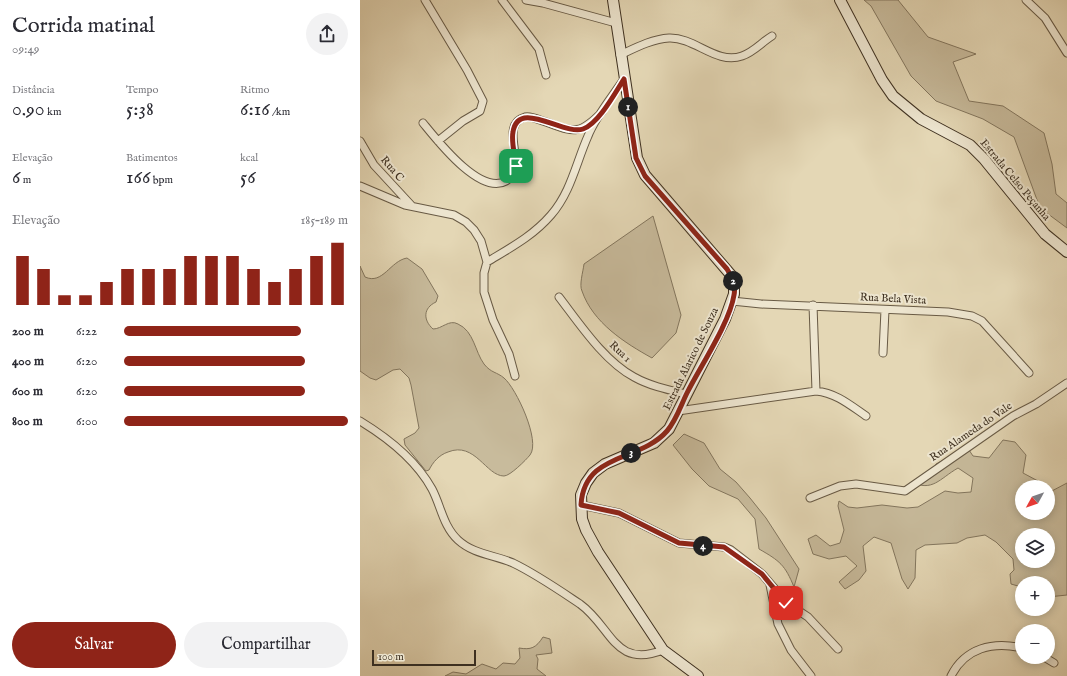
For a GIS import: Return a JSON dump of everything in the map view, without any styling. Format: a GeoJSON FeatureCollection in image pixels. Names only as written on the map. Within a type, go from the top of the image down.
{"type":"FeatureCollection","features":[{"type":"Feature","properties":{"kind":"main road","name":"Estrada Alarico de Souza"},"geometry":{"type":"LineString","coordinates":[[613,0],[636,158],[645,176],[731,276],[734,285],[732,301],[715,341],[669,429],[654,443],[619,457],[593,473],[586,483],[582,494],[582,519],[591,542],[663,650],[698,676]]}},
{"type":"Feature","properties":{"kind":"main road","name":"Estrada Celso Peçanha"},"geometry":{"type":"LineString","coordinates":[[840,0],[892,96],[921,119],[970,145],[991,168],[1045,234],[1067,252]]}},
{"type":"Feature","properties":{"kind":"street"},"geometry":{"type":"LineString","coordinates":[[425,0],[467,70],[483,101],[480,111],[463,121],[438,141]]}},
{"type":"Feature","properties":{"kind":"street"},"geometry":{"type":"LineString","coordinates":[[502,0],[536,44],[546,75]]}},
{"type":"Feature","properties":{"kind":"street"},"geometry":{"type":"LineString","coordinates":[[526,0],[542,1],[616,23]]}},
{"type":"Feature","properties":{"kind":"street"},"geometry":{"type":"LineString","coordinates":[[1026,0],[1045,18],[1067,53]]}},
{"type":"Feature","properties":{"kind":"street"},"geometry":{"type":"LineString","coordinates":[[620,55],[649,43],[670,38],[689,43],[723,57],[733,58],[743,56],[752,51],[772,36]]}},
{"type":"Feature","properties":{"kind":"street"},"geometry":{"type":"LineString","coordinates":[[487,262],[526,238],[551,215],[570,183],[588,134],[624,79]]}},
{"type":"Feature","properties":{"kind":"street"},"geometry":{"type":"LineString","coordinates":[[423,123],[461,166],[485,180],[500,183],[505,182],[515,172],[516,166],[512,133],[514,126],[520,119],[528,117],[571,130],[583,129],[602,112]]}},
{"type":"Feature","properties":{"kind":"street","name":"Rua C"},"geometry":{"type":"LineString","coordinates":[[360,141],[374,165],[413,206]]}},
{"type":"Feature","properties":{"kind":"street"},"geometry":{"type":"LineString","coordinates":[[360,186],[406,205],[442,211],[454,215],[466,222],[474,230],[481,241],[487,262],[484,274],[484,292],[493,320],[509,354],[515,376]]}},
{"type":"Feature","properties":{"kind":"street","name":"Rua 1"},"geometry":{"type":"LineString","coordinates":[[559,296],[597,345],[620,369],[648,384],[686,394]]}},
{"type":"Feature","properties":{"kind":"street","name":"Rua Bela Vista"},"geometry":{"type":"LineString","coordinates":[[732,301],[761,304],[813,305],[885,310],[948,312],[978,319],[985,324],[1029,373]]}},
{"type":"Feature","properties":{"kind":"street"},"geometry":{"type":"LineString","coordinates":[[813,305],[816,391]]}},
{"type":"Feature","properties":{"kind":"street"},"geometry":{"type":"LineString","coordinates":[[883,353],[885,310]]}},
{"type":"Feature","properties":{"kind":"street","name":"Rua Alameda do Vale"},"geometry":{"type":"LineString","coordinates":[[810,498],[840,486],[856,484],[905,491],[1013,416],[1050,395],[1067,383]]}},
{"type":"Feature","properties":{"kind":"street"},"geometry":{"type":"LineString","coordinates":[[678,411],[816,391],[834,395],[866,416]]}},
{"type":"Feature","properties":{"kind":"street"},"geometry":{"type":"LineString","coordinates":[[360,421],[377,432],[408,458],[423,475],[433,490],[447,526],[463,545],[475,551],[512,563],[580,605],[594,617],[614,642],[626,652],[644,656],[663,650]]}},
{"type":"Feature","properties":{"kind":"street"},"geometry":{"type":"LineString","coordinates":[[581,505],[619,513],[679,543],[724,547],[762,574],[786,603],[808,617],[838,649]]}},
{"type":"Feature","properties":{"kind":"street"},"geometry":{"type":"LineString","coordinates":[[769,581],[778,624],[788,644],[811,676]]}},
{"type":"Feature","properties":{"kind":"street"},"geometry":{"type":"LineString","coordinates":[[952,676],[961,662],[977,649],[986,647],[1015,648]]}},
{"type":"Feature","properties":{"kind":"shaded area"},"geometry":{"type":"Polygon","coordinates":[[[864,0],[898,0],[928,37],[976,54],[953,62],[969,101],[1003,106],[1044,133],[1052,164],[1056,194],[1067,203],[1067,228],[1040,208],[1014,137],[983,119],[936,101],[911,76],[871,6],[864,0]]]}},
{"type":"Feature","properties":{"kind":"shaded area"},"geometry":{"type":"Polygon","coordinates":[[[653,216],[681,315],[676,333],[652,358],[621,339],[602,322],[587,302],[581,285],[584,264],[653,216]]]}},
{"type":"Feature","properties":{"kind":"shaded area"},"geometry":{"type":"Polygon","coordinates":[[[407,258],[422,269],[438,296],[436,302],[429,307],[426,314],[427,322],[430,326],[433,329],[436,329],[449,323],[455,323],[463,327],[471,337],[484,364],[489,369],[504,378],[509,384],[515,392],[526,415],[530,427],[533,448],[530,455],[514,471],[507,475],[498,475],[491,471],[473,455],[466,451],[457,450],[448,452],[439,457],[429,470],[426,471],[405,445],[404,439],[415,433],[419,428],[409,378],[400,369],[393,370],[376,380],[360,371],[360,266],[365,277],[371,279],[377,278],[396,263],[407,258]]]}},
{"type":"Feature","properties":{"kind":"shaded area"},"geometry":{"type":"Polygon","coordinates":[[[684,434],[704,443],[720,469],[736,482],[766,518],[799,569],[794,587],[785,568],[777,560],[759,549],[755,519],[738,499],[709,486],[692,469],[673,445],[684,434]]]}},
{"type":"Feature","properties":{"kind":"shaded area"},"geometry":{"type":"Polygon","coordinates":[[[1003,440],[1015,442],[1026,455],[1023,473],[1036,480],[1015,480],[1015,520],[1055,520],[1055,489],[1067,483],[1067,595],[1055,596],[1055,576],[1015,576],[1015,585],[1011,584],[1010,574],[1014,570],[1013,559],[996,542],[985,535],[967,538],[957,543],[925,545],[916,550],[915,578],[908,589],[902,579],[891,543],[874,537],[863,546],[866,571],[859,580],[845,589],[839,582],[857,566],[846,556],[829,559],[813,554],[808,539],[816,535],[830,546],[840,543],[844,530],[838,506],[839,501],[848,507],[857,508],[882,505],[907,508],[918,507],[945,491],[958,493],[971,492],[973,478],[958,468],[931,485],[925,486],[911,482],[931,478],[936,464],[959,450],[967,447],[973,456],[989,458],[1003,440]]]}},
{"type":"Feature","properties":{"kind":"shaded area"},"geometry":{"type":"Polygon","coordinates":[[[543,637],[550,639],[552,653],[536,655],[538,659],[537,669],[546,676],[445,676],[453,672],[466,674],[482,664],[496,669],[503,663],[515,664],[520,658],[519,648],[527,649],[533,647],[538,644],[543,637]]]}},
{"type":"Feature","properties":{"kind":"route"},"geometry":{"type":"LineString","coordinates":[[516,166],[512,133],[514,126],[520,119],[528,117],[571,130],[583,129],[602,112],[624,79],[636,158],[645,176],[727,269],[734,285],[734,294],[731,306],[715,341],[669,429],[654,443],[645,448],[619,457],[605,464],[593,473],[586,483],[582,494],[581,505],[619,513],[632,518],[679,543],[688,545],[717,546],[731,550],[762,574],[786,603]]}}]}
